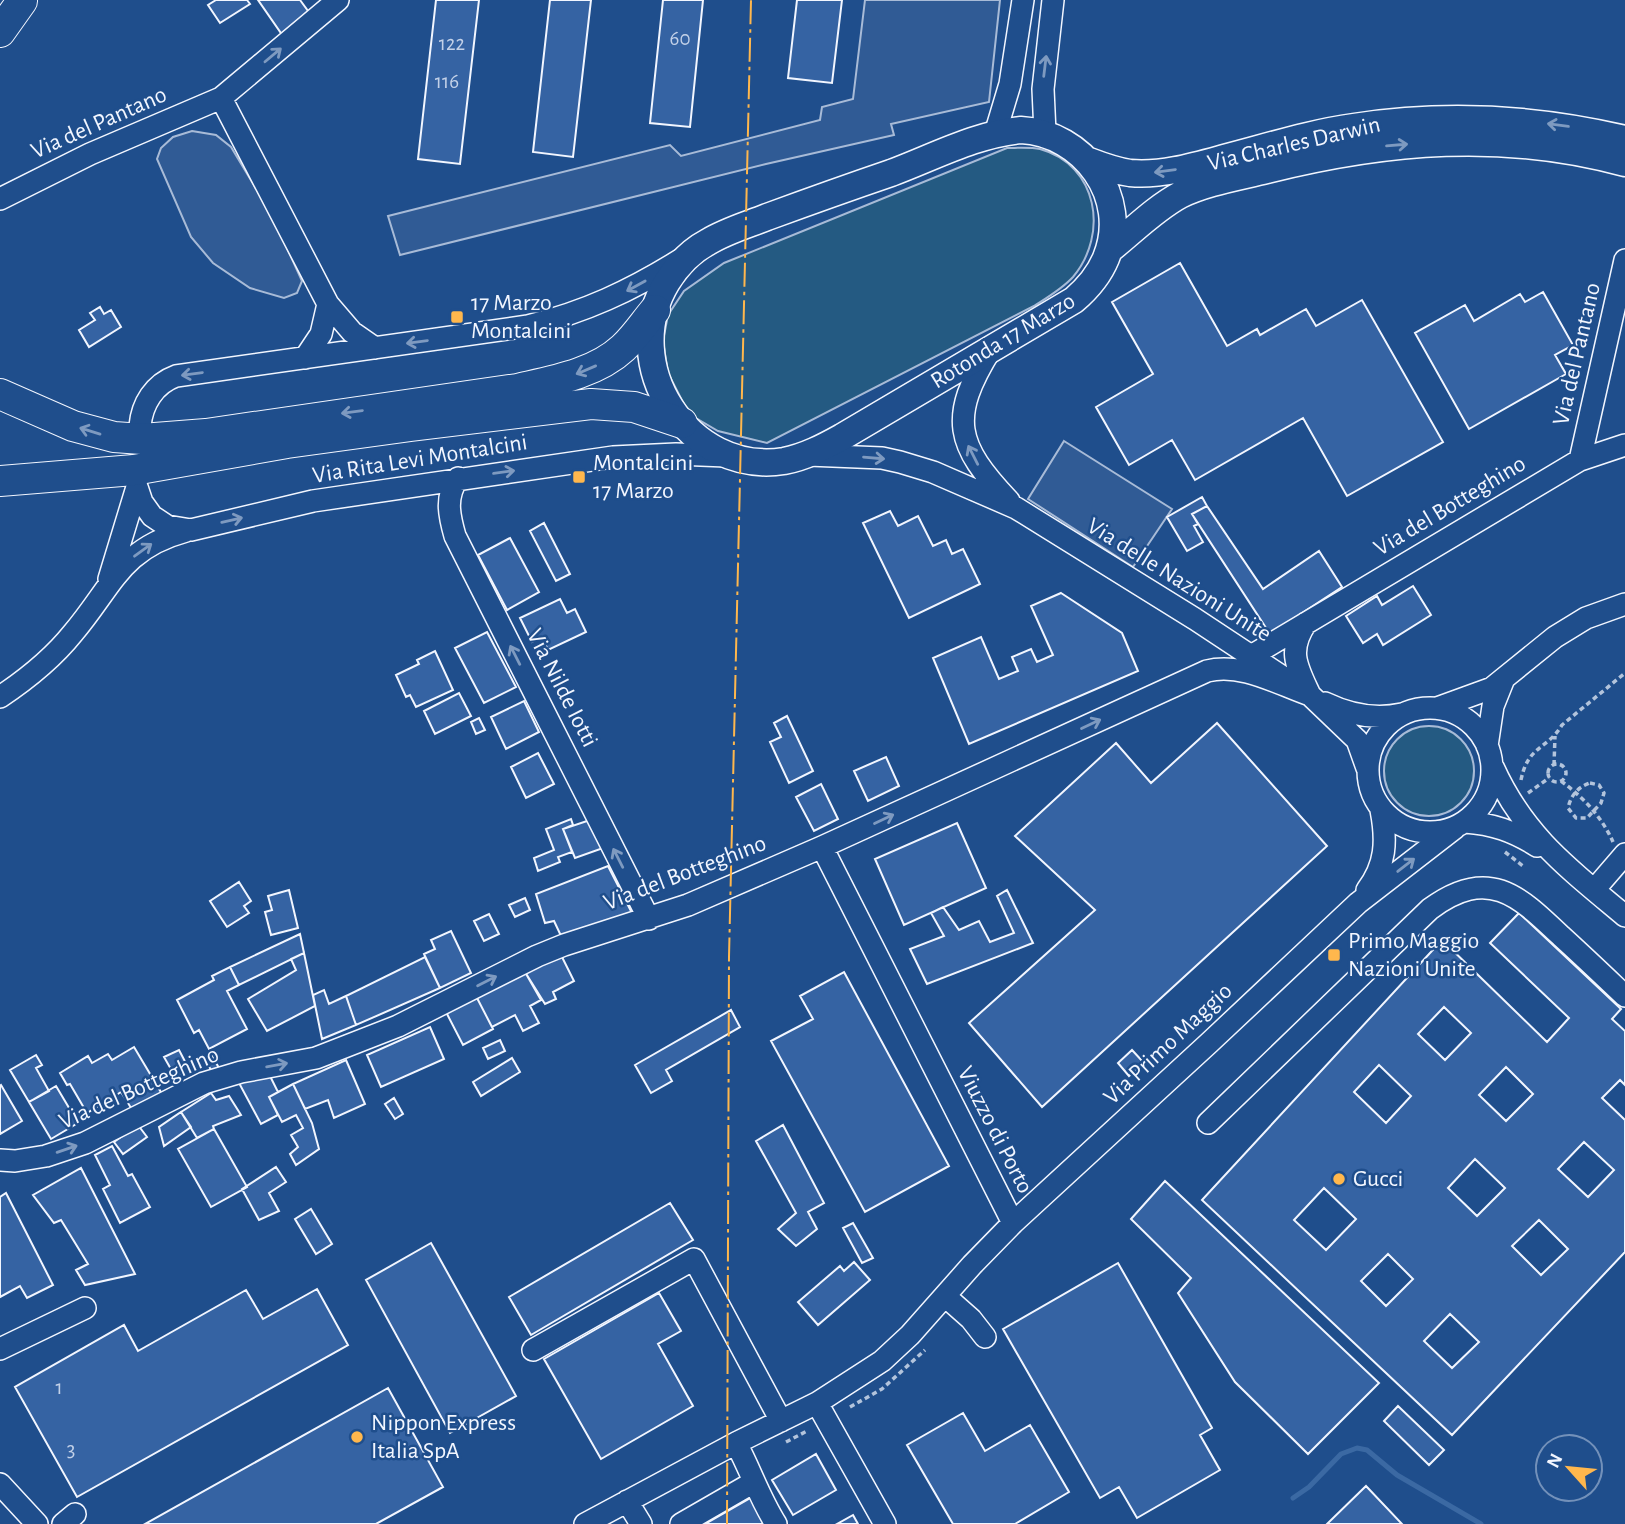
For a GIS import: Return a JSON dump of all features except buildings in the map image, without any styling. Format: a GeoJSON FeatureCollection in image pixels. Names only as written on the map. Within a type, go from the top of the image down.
{"type":"FeatureCollection","features":[{"type":"Feature","properties":{"kind":"highway"},"geometry":{"type":"LineString","coordinates":[[0,26],[22,1]]}},
{"type":"Feature","properties":{"kind":"highway"},"geometry":{"type":"LineString","coordinates":[[0,32],[22,1]]}},
{"type":"Feature","properties":{"kind":"highway"},"geometry":{"type":"LineString","coordinates":[[0,394],[55,419],[114,437],[136,439],[206,434],[517,389],[553,380],[589,369],[615,354],[655,310]]}},
{"type":"Feature","properties":{"kind":"highway"},"geometry":{"type":"LineString","coordinates":[[0,481],[135,470],[228,452],[591,404],[634,407],[682,423]]}},
{"type":"Feature","properties":{"kind":"highway"},"geometry":{"type":"LineString","coordinates":[[0,467],[125,453],[161,447],[206,434]]}},
{"type":"Feature","properties":{"kind":"highway"},"geometry":{"type":"LineString","coordinates":[[0,487],[47,478]]}},
{"type":"Feature","properties":{"kind":"main road","name":"Via Charles Darwin"},"geometry":{"type":"LineString","coordinates":[[1089,161],[1129,173],[1163,171],[1195,166],[1331,131],[1425,120],[1533,122],[1625,139]]}},
{"type":"Feature","properties":{"kind":"main road","name":"Rotonda 17 Marzo"},"geometry":{"type":"LineString","coordinates":[[1021,130],[1045,133],[1066,143],[1089,161],[1105,187],[1112,211],[1109,250],[1092,282],[1074,300],[842,437],[806,455],[777,461],[735,457],[708,444],[682,423],[663,398],[654,372],[650,345],[655,310],[668,280],[694,251],[736,229],[995,134],[1021,130]]}},
{"type":"Feature","properties":{"kind":"main road","name":"Via Charles Darwin"},"geometry":{"type":"LineString","coordinates":[[1109,250],[1171,201],[1195,189],[1347,152],[1424,143],[1477,142],[1555,149],[1625,163]]}},
{"type":"Feature","properties":{"kind":"street","name":"Via del Pantano"},"geometry":{"type":"LineString","coordinates":[[0,199],[90,154],[221,99],[338,0]]}},
{"type":"Feature","properties":{"kind":"street"},"geometry":{"type":"LineString","coordinates":[[995,134],[1010,84],[1023,0]]}},
{"type":"Feature","properties":{"kind":"street"},"geometry":{"type":"LineString","coordinates":[[1045,133],[1043,89],[1053,0]]}},
{"type":"Feature","properties":{"kind":"street"},"geometry":{"type":"LineString","coordinates":[[221,99],[328,304],[352,332],[375,348]]}},
{"type":"Feature","properties":{"kind":"street"},"geometry":{"type":"LineString","coordinates":[[140,426],[147,400],[170,378],[519,328],[566,316],[629,290],[694,251]]}},
{"type":"Feature","properties":{"kind":"street","name":"Via del Pantano"},"geometry":{"type":"LineString","coordinates":[[1580,460],[1625,260]]}},
{"type":"Feature","properties":{"kind":"street"},"geometry":{"type":"LineString","coordinates":[[305,358],[323,331],[328,304]]}},
{"type":"Feature","properties":{"kind":"street","name":"Via delle Nazioni Unite"},"geometry":{"type":"LineString","coordinates":[[991,349],[968,393],[963,411],[963,428],[974,460],[1016,508]]}},
{"type":"Feature","properties":{"kind":"street","name":"Via del Botteghino"},"geometry":{"type":"LineString","coordinates":[[1251,656],[1580,460],[1625,445]]}},
{"type":"Feature","properties":{"kind":"street","name":"Via Rita Levi Montalcini"},"geometry":{"type":"LineString","coordinates":[[106,587],[135,555],[161,538],[313,501],[458,478],[634,455],[735,457]]}},
{"type":"Feature","properties":{"kind":"street","name":"Via delle Nazioni Unite"},"geometry":{"type":"LineString","coordinates":[[806,455],[867,457],[900,462],[933,472],[1016,508],[1195,619],[1312,697],[1357,740],[1367,768]]}},
{"type":"Feature","properties":{"kind":"street","name":"Via Nilde Iotti"},"geometry":{"type":"LineString","coordinates":[[458,478],[452,487],[449,504],[455,536],[649,919]]}},
{"type":"Feature","properties":{"kind":"street"},"geometry":{"type":"LineString","coordinates":[[0,697],[53,655],[88,615],[106,587],[136,487],[152,516],[167,526],[191,530]]}},
{"type":"Feature","properties":{"kind":"street"},"geometry":{"type":"LineString","coordinates":[[1557,859],[1511,831],[1493,825],[1460,825],[1434,833],[1412,830],[1398,824],[1381,810],[1371,793],[1367,768],[1375,740],[1387,725],[1402,714],[1437,708],[1479,694],[1503,681],[1555,637],[1586,618],[1625,604]]}},
{"type":"Feature","properties":{"kind":"street"},"geometry":{"type":"LineString","coordinates":[[1307,622],[1295,644],[1295,655],[1297,667],[1312,697]]}},
{"type":"Feature","properties":{"kind":"street","name":"Via del Botteghino"},"geometry":{"type":"LineString","coordinates":[[0,1160],[15,1161],[46,1156],[85,1143],[204,1083],[241,1072],[316,1058],[398,1026],[546,953],[688,905],[822,847],[1207,671],[1238,671],[1312,697]]}},
{"type":"Feature","properties":{"kind":"street"},"geometry":{"type":"LineString","coordinates":[[1460,825],[1473,815],[1486,797],[1492,776],[1490,755],[1493,706],[1503,681]]}},
{"type":"Feature","properties":{"kind":"street","name":"Via delle Nazioni Unite"},"geometry":{"type":"LineString","coordinates":[[1312,697],[1353,714],[1389,717],[1402,714]]}},
{"type":"Feature","properties":{"kind":"street"},"geometry":{"type":"LineString","coordinates":[[1437,708],[1455,713],[1471,723],[1490,755],[1514,808],[1534,835],[1557,859],[1625,916]]}},
{"type":"Feature","properties":{"kind":"street","name":"Via Primo Maggio"},"geometry":{"type":"LineString","coordinates":[[1358,903],[1374,881],[1383,862],[1385,839],[1381,810]]}},
{"type":"Feature","properties":{"kind":"street","name":"Via Primo Maggio"},"geometry":{"type":"LineString","coordinates":[[1013,1223],[1358,903],[1460,825]]}},
{"type":"Feature","properties":{"kind":"street","name":"Viuzzo di Porto"},"geometry":{"type":"LineString","coordinates":[[585,1524],[736,1443],[817,1404],[870,1371],[891,1354],[1013,1223],[822,847]]}},
{"type":"Feature","properties":{"kind":"street"},"geometry":{"type":"LineString","coordinates":[[1594,890],[1623,856]]}},
{"type":"Feature","properties":{"kind":"street"},"geometry":{"type":"LineString","coordinates":[[1208,1123],[1430,909],[1464,890],[1500,890],[1526,902],[1625,996]]}},
{"type":"Feature","properties":{"kind":"street"},"geometry":{"type":"LineString","coordinates":[[533,1350],[694,1259],[782,1421]]}},
{"type":"Feature","properties":{"kind":"street"},"geometry":{"type":"LineString","coordinates":[[945,1296],[971,1319],[985,1337]]}},
{"type":"Feature","properties":{"kind":"street"},"geometry":{"type":"LineString","coordinates":[[0,1349],[85,1308]]}},
{"type":"Feature","properties":{"kind":"street"},"geometry":{"type":"LineString","coordinates":[[817,1404],[885,1524]]}},
{"type":"Feature","properties":{"kind":"street"},"geometry":{"type":"LineString","coordinates":[[736,1443],[760,1497],[776,1524]]}},
{"type":"Feature","properties":{"kind":"street"},"geometry":{"type":"LineString","coordinates":[[681,1524],[754,1482]]}},
{"type":"Feature","properties":{"kind":"street"},"geometry":{"type":"LineString","coordinates":[[0,1484],[37,1524]]}},
{"type":"Feature","properties":{"kind":"street"},"geometry":{"type":"LineString","coordinates":[[628,1501],[640,1524]]}},
{"type":"Feature","properties":{"kind":"path"},"geometry":{"type":"LineString","coordinates":[[1549,778],[1523,797],[1521,781],[1524,766],[1531,754],[1625,673]]}},
{"type":"Feature","properties":{"kind":"path"},"geometry":{"type":"LineString","coordinates":[[1549,778],[1549,770],[1554,765],[1555,736]]}},
{"type":"Feature","properties":{"kind":"path"},"geometry":{"type":"LineString","coordinates":[[1554,765],[1562,766],[1565,771],[1561,781]]}},
{"type":"Feature","properties":{"kind":"path"},"geometry":{"type":"LineString","coordinates":[[1549,778],[1561,781],[1576,792],[1607,828],[1623,856]]}},
{"type":"Feature","properties":{"kind":"path"},"geometry":{"type":"LineString","coordinates":[[1590,783],[1599,785],[1604,793],[1601,803],[1587,818],[1576,818],[1568,808],[1570,797],[1576,792],[1581,786],[1590,783]]}},
{"type":"Feature","properties":{"kind":"shaded area"},"geometry":{"type":"Polygon","coordinates":[[[865,0],[1000,0],[989,102],[891,124],[894,135],[400,255],[388,216],[670,145],[681,156],[820,120],[822,107],[853,99],[865,0]]]}},
{"type":"Feature","properties":{"kind":"shaded area"},"geometry":{"type":"Polygon","coordinates":[[[192,131],[216,135],[231,147],[272,215],[302,281],[297,293],[284,298],[250,288],[213,263],[191,237],[157,159],[161,148],[173,137],[192,131]]]}},
{"type":"Feature","properties":{"kind":"shaded area"},"geometry":{"type":"Polygon","coordinates":[[[1007,148],[1040,149],[1060,157],[1075,170],[1092,203],[1094,222],[1084,260],[1073,277],[1055,293],[767,443],[718,431],[689,414],[668,373],[663,341],[668,315],[684,291],[724,263],[1007,148]]]}},
{"type":"Feature","properties":{"kind":"shaded area"},"geometry":{"type":"Polygon","coordinates":[[[1064,441],[1172,509],[1133,567],[1028,499],[1064,441]]]}},
{"type":"Feature","properties":{"kind":"shaded area"},"geometry":{"type":"Polygon","coordinates":[[[1429,726],[1454,734],[1466,746],[1474,771],[1466,796],[1454,808],[1429,816],[1404,808],[1392,796],[1384,771],[1392,746],[1404,734],[1429,726]]]}},
{"type":"Feature","properties":{"kind":"waterway"},"geometry":{"type":"LineString","coordinates":[[1293,1498],[1309,1487],[1341,1454],[1357,1448],[1367,1450],[1397,1475],[1481,1524]]}},
{"type":"Feature","properties":{"kind":"power"},"geometry":{"type":"LineString","coordinates":[[727,1524],[729,957],[751,0]]}},
{"type":"Feature","properties":{"kind":"place","name":"17 Marzo Montalcini"},"geometry":{"type":"Point","coordinates":[457,317]}},
{"type":"Feature","properties":{"kind":"place","name":"Montalcini 17 Marzo"},"geometry":{"type":"Point","coordinates":[579,477]}},
{"type":"Feature","properties":{"kind":"place","name":"Primo Maggio Nazioni Unite"},"geometry":{"type":"Point","coordinates":[1334,955]}},
{"type":"Feature","properties":{"kind":"place","name":"Gucci"},"geometry":{"type":"Point","coordinates":[1339,1179]}},
{"type":"Feature","properties":{"kind":"place","name":"Nippon Express Italia SpA"},"geometry":{"type":"Point","coordinates":[357,1437]}}]}
